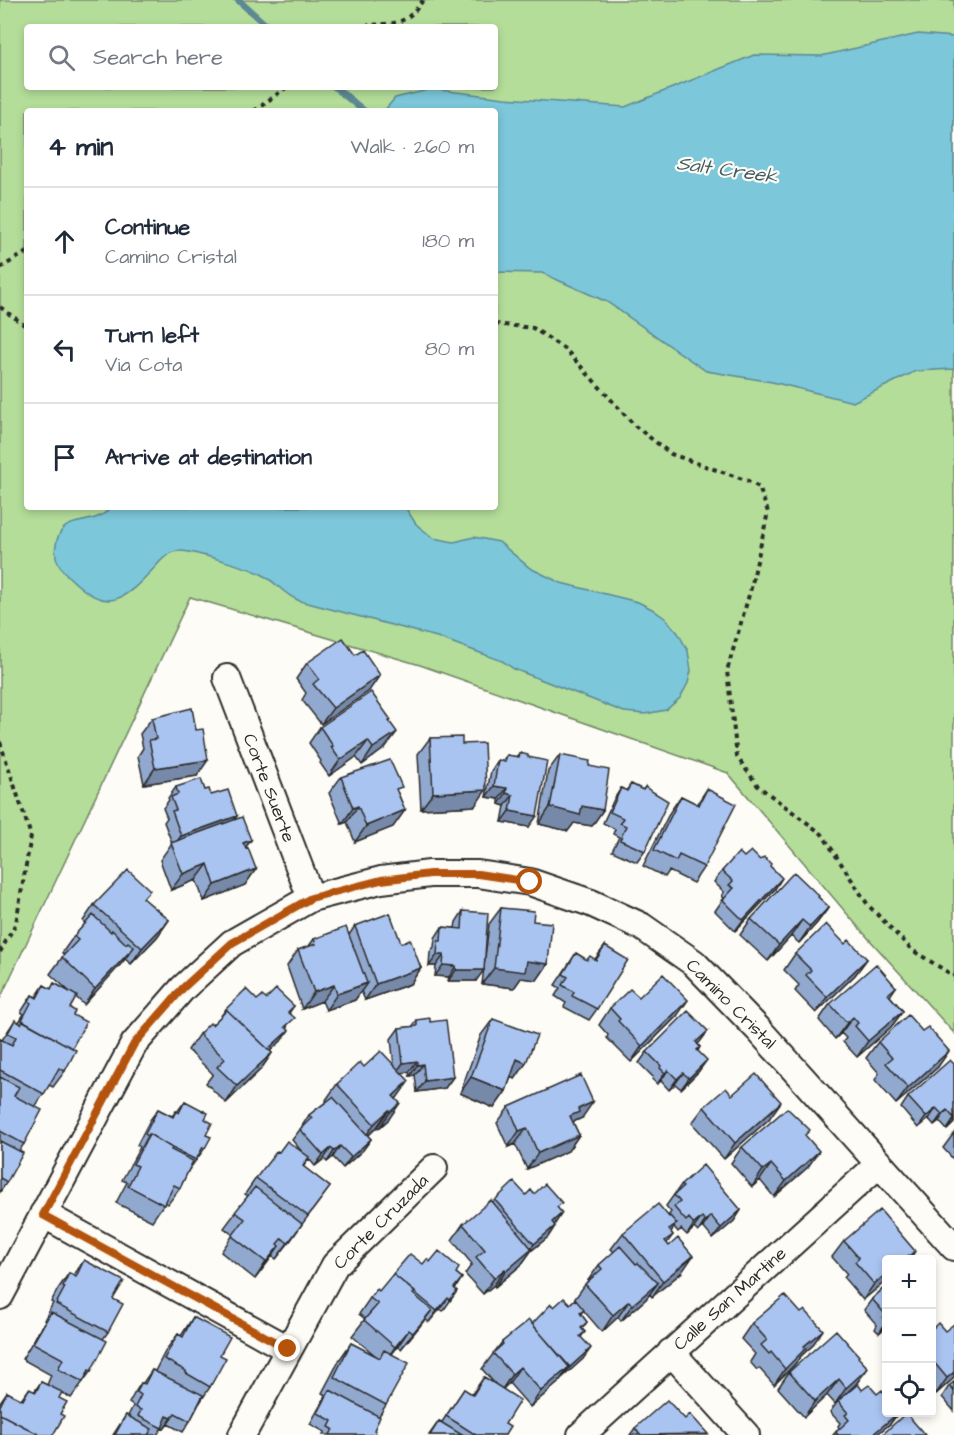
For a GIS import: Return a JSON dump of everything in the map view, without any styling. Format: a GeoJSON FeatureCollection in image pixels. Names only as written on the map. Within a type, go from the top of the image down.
{"type":"FeatureCollection","features":[{"type":"Feature","properties":{"kind":"street","name":"Corte Suerte"},"geometry":{"type":"LineString","coordinates":[[227,678],[311,898]]}},
{"type":"Feature","properties":{"kind":"street","name":"Camino Cristal"},"geometry":{"type":"LineString","coordinates":[[0,1296],[134,1044],[183,988],[232,943],[311,898],[381,880],[430,874],[478,874],[530,882],[601,907],[642,926],[694,963],[758,1029],[954,1247]]}},
{"type":"Feature","properties":{"kind":"street","name":"Calle San Martine"},"geometry":{"type":"LineString","coordinates":[[581,1435],[879,1164]]}},
{"type":"Feature","properties":{"kind":"street","name":"Corte Cruzada"},"geometry":{"type":"LineString","coordinates":[[242,1435],[335,1265],[434,1168]]}},
{"type":"Feature","properties":{"kind":"street"},"geometry":{"type":"LineString","coordinates":[[43,1215],[288,1349]]}},
{"type":"Feature","properties":{"kind":"street"},"geometry":{"type":"LineString","coordinates":[[671,1352],[746,1435]]}},
{"type":"Feature","properties":{"kind":"path"},"geometry":{"type":"LineString","coordinates":[[384,24],[399,23],[415,12],[423,0]]}},
{"type":"Feature","properties":{"kind":"path"},"geometry":{"type":"LineString","coordinates":[[258,108],[282,90]]}},
{"type":"Feature","properties":{"kind":"path"},"geometry":{"type":"LineString","coordinates":[[0,268],[24,254]]}},
{"type":"Feature","properties":{"kind":"path"},"geometry":{"type":"LineString","coordinates":[[0,307],[24,325]]}},
{"type":"Feature","properties":{"kind":"path"},"geometry":{"type":"LineString","coordinates":[[498,324],[533,328],[566,350],[635,426],[671,454],[759,487],[768,512],[751,588],[727,671],[737,757],[759,786],[822,834],[868,905],[905,943],[912,950],[954,976]]}},
{"type":"Feature","properties":{"kind":"path"},"geometry":{"type":"LineString","coordinates":[[0,742],[31,836],[16,923],[0,952]]}},
{"type":"Feature","properties":{"kind":"green space"},"geometry":{"type":"Polygon","coordinates":[[[0,0],[954,0],[954,1033],[859,928],[728,773],[420,665],[190,597],[0,999],[0,0]]]}},
{"type":"Feature","properties":{"kind":"water"},"geometry":{"type":"Polygon","coordinates":[[[918,34],[954,37],[954,369],[916,371],[853,402],[772,382],[706,371],[607,302],[542,273],[498,272],[498,108],[387,108],[395,98],[428,90],[625,107],[754,55],[821,56],[918,34]]]}},
{"type":"Feature","properties":{"kind":"water"},"geometry":{"type":"Polygon","coordinates":[[[108,510],[407,510],[416,524],[433,538],[454,542],[474,537],[499,542],[530,568],[561,583],[638,602],[652,609],[666,619],[678,633],[688,651],[691,671],[688,683],[680,698],[666,710],[645,714],[624,712],[514,669],[502,661],[437,637],[300,601],[257,572],[222,560],[180,551],[167,555],[135,588],[125,595],[105,600],[83,589],[62,570],[55,550],[59,535],[64,528],[104,514],[108,510]]]}},
{"type":"Feature","properties":{"kind":"building"},"geometry":{"type":"Polygon","coordinates":[[[343,638],[355,655],[363,650],[380,675],[333,708],[313,684],[319,679],[307,663],[343,638]]]}},
{"type":"Feature","properties":{"kind":"building"},"geometry":{"type":"Polygon","coordinates":[[[371,692],[397,732],[373,748],[368,741],[340,760],[320,727],[371,692]]]}},
{"type":"Feature","properties":{"kind":"building"},"geometry":{"type":"Polygon","coordinates":[[[192,708],[196,730],[203,729],[208,760],[155,768],[149,740],[156,739],[152,718],[192,708]]]}},
{"type":"Feature","properties":{"kind":"building"},"geometry":{"type":"Polygon","coordinates":[[[462,737],[462,744],[484,743],[486,790],[433,793],[430,738],[462,737]]]}},
{"type":"Feature","properties":{"kind":"building"},"geometry":{"type":"Polygon","coordinates":[[[520,753],[547,761],[537,816],[510,811],[513,795],[506,793],[507,788],[494,786],[498,760],[505,762],[507,755],[519,757],[520,753]]]}},
{"type":"Feature","properties":{"kind":"building"},"geometry":{"type":"Polygon","coordinates":[[[560,755],[590,761],[589,766],[609,770],[603,810],[582,806],[580,815],[550,807],[560,755]]]}},
{"type":"Feature","properties":{"kind":"building"},"geometry":{"type":"Polygon","coordinates":[[[390,760],[402,787],[396,789],[405,810],[366,826],[358,806],[353,808],[341,777],[390,760]]]}},
{"type":"Feature","properties":{"kind":"building"},"geometry":{"type":"Polygon","coordinates":[[[201,779],[205,790],[209,789],[211,795],[228,790],[237,816],[181,836],[172,811],[176,810],[171,797],[178,794],[176,787],[201,779]]]}},
{"type":"Feature","properties":{"kind":"building"},"geometry":{"type":"Polygon","coordinates":[[[631,784],[643,790],[645,787],[668,801],[645,851],[620,840],[626,826],[620,823],[623,818],[610,812],[621,788],[627,791],[631,784]]]}},
{"type":"Feature","properties":{"kind":"building"},"geometry":{"type":"Polygon","coordinates":[[[707,789],[736,804],[704,867],[679,855],[676,861],[654,850],[681,796],[699,805],[707,789]]]}},
{"type":"Feature","properties":{"kind":"building"},"geometry":{"type":"Polygon","coordinates":[[[242,817],[251,840],[243,843],[246,849],[248,848],[256,869],[215,885],[208,864],[183,874],[171,843],[242,817]]]}},
{"type":"Feature","properties":{"kind":"building"},"geometry":{"type":"Polygon","coordinates":[[[751,851],[760,860],[764,857],[782,878],[743,920],[723,900],[734,888],[729,885],[733,881],[722,871],[739,852],[744,857],[751,851]]]}},
{"type":"Feature","properties":{"kind":"building"},"geometry":{"type":"Polygon","coordinates":[[[128,870],[150,890],[143,898],[169,920],[142,948],[94,905],[128,870]]]}},
{"type":"Feature","properties":{"kind":"building"},"geometry":{"type":"Polygon","coordinates":[[[794,872],[829,907],[810,927],[802,920],[779,945],[751,919],[794,872]]]}},
{"type":"Feature","properties":{"kind":"building"},"geometry":{"type":"Polygon","coordinates":[[[501,908],[534,911],[533,921],[552,923],[548,964],[527,961],[525,972],[494,968],[501,908]]]}},
{"type":"Feature","properties":{"kind":"building"},"geometry":{"type":"Polygon","coordinates":[[[463,911],[488,913],[484,970],[456,970],[456,966],[443,965],[444,955],[437,955],[442,927],[462,929],[463,911]]]}},
{"type":"Feature","properties":{"kind":"building"},"geometry":{"type":"Polygon","coordinates":[[[390,913],[401,943],[410,939],[421,968],[376,984],[355,926],[390,913]]]}},
{"type":"Feature","properties":{"kind":"building"},"geometry":{"type":"Polygon","coordinates":[[[93,915],[126,944],[128,942],[134,947],[95,989],[62,957],[78,940],[74,936],[93,915]]]}},
{"type":"Feature","properties":{"kind":"building"},"geometry":{"type":"Polygon","coordinates":[[[826,924],[845,944],[849,940],[867,959],[827,997],[806,975],[811,970],[795,954],[826,924]]]}},
{"type":"Feature","properties":{"kind":"building"},"geometry":{"type":"Polygon","coordinates":[[[346,927],[367,983],[337,994],[334,985],[314,992],[298,950],[316,944],[314,939],[346,927]]]}},
{"type":"Feature","properties":{"kind":"building"},"geometry":{"type":"Polygon","coordinates":[[[605,946],[628,960],[597,1009],[572,996],[574,992],[562,985],[568,977],[563,974],[576,953],[587,960],[590,956],[596,960],[605,946]]]}},
{"type":"Feature","properties":{"kind":"building"},"geometry":{"type":"Polygon","coordinates":[[[876,964],[896,987],[888,994],[903,1011],[868,1041],[855,1026],[858,1023],[853,1017],[847,1023],[830,1004],[876,964]]]}},
{"type":"Feature","properties":{"kind":"building"},"geometry":{"type":"Polygon","coordinates":[[[663,974],[688,1000],[642,1046],[618,1021],[620,1019],[610,1008],[630,989],[639,997],[663,974]]]}},
{"type":"Feature","properties":{"kind":"building"},"geometry":{"type":"Polygon","coordinates":[[[54,983],[77,996],[70,1008],[75,1011],[73,1015],[86,1022],[72,1048],[22,1020],[31,1003],[29,1001],[32,995],[37,998],[44,985],[51,989],[54,983]]]}},
{"type":"Feature","properties":{"kind":"building"},"geometry":{"type":"Polygon","coordinates":[[[246,989],[257,1000],[262,996],[266,999],[276,989],[294,1006],[288,1012],[295,1018],[285,1027],[289,1030],[268,1049],[226,1009],[246,989]]]}},
{"type":"Feature","properties":{"kind":"building"},"geometry":{"type":"Polygon","coordinates":[[[227,1010],[272,1053],[237,1086],[217,1067],[225,1059],[199,1034],[227,1010]]]}},
{"type":"Feature","properties":{"kind":"building"},"geometry":{"type":"Polygon","coordinates":[[[688,1011],[708,1031],[696,1042],[700,1047],[697,1050],[707,1060],[689,1078],[683,1073],[677,1079],[668,1070],[665,1073],[647,1052],[688,1011]]]}},
{"type":"Feature","properties":{"kind":"building"},"geometry":{"type":"Polygon","coordinates":[[[908,1015],[922,1031],[928,1027],[949,1051],[908,1088],[886,1063],[892,1058],[878,1042],[908,1015]]]}},
{"type":"Feature","properties":{"kind":"building"},"geometry":{"type":"Polygon","coordinates":[[[430,1018],[430,1022],[446,1020],[453,1077],[425,1081],[423,1064],[417,1065],[417,1061],[403,1063],[399,1028],[417,1026],[417,1020],[430,1018]]]}},
{"type":"Feature","properties":{"kind":"building"},"geometry":{"type":"Polygon","coordinates":[[[493,1019],[537,1035],[526,1063],[517,1059],[506,1091],[471,1077],[493,1019]]]}},
{"type":"Feature","properties":{"kind":"building"},"geometry":{"type":"Polygon","coordinates":[[[15,1020],[21,1024],[23,1021],[76,1050],[65,1071],[59,1068],[44,1094],[0,1070],[0,1039],[12,1045],[16,1037],[8,1033],[15,1020]]]}},
{"type":"Feature","properties":{"kind":"building"},"geometry":{"type":"Polygon","coordinates":[[[381,1051],[409,1081],[393,1096],[400,1103],[374,1124],[337,1084],[360,1062],[364,1067],[381,1051]]]}},
{"type":"Feature","properties":{"kind":"building"},"geometry":{"type":"Polygon","coordinates":[[[950,1060],[954,1064],[954,1118],[947,1110],[942,1114],[936,1108],[926,1117],[908,1097],[950,1060]]]}},
{"type":"Feature","properties":{"kind":"building"},"geometry":{"type":"Polygon","coordinates":[[[756,1074],[781,1102],[735,1143],[704,1107],[726,1088],[732,1095],[756,1074]]]}},
{"type":"Feature","properties":{"kind":"building"},"geometry":{"type":"Polygon","coordinates":[[[581,1075],[593,1102],[578,1109],[579,1112],[570,1116],[579,1135],[538,1153],[527,1128],[519,1131],[509,1107],[581,1075]]]}},
{"type":"Feature","properties":{"kind":"building"},"geometry":{"type":"Polygon","coordinates":[[[0,1077],[19,1087],[14,1096],[42,1110],[24,1144],[0,1131],[0,1077]]]}},
{"type":"Feature","properties":{"kind":"building"},"geometry":{"type":"Polygon","coordinates":[[[333,1097],[371,1139],[351,1157],[340,1146],[334,1151],[331,1148],[323,1155],[300,1129],[312,1118],[309,1115],[333,1097]]]}},
{"type":"Feature","properties":{"kind":"building"},"geometry":{"type":"Polygon","coordinates":[[[185,1101],[208,1113],[205,1119],[212,1123],[206,1135],[211,1137],[196,1160],[149,1134],[148,1136],[145,1134],[158,1109],[173,1117],[176,1111],[179,1113],[185,1101]]]}},
{"type":"Feature","properties":{"kind":"building"},"geometry":{"type":"Polygon","coordinates":[[[787,1108],[810,1130],[805,1135],[819,1151],[786,1181],[771,1164],[763,1170],[742,1147],[787,1108]]]}},
{"type":"Feature","properties":{"kind":"building"},"geometry":{"type":"Polygon","coordinates":[[[149,1134],[172,1148],[171,1150],[193,1161],[180,1188],[174,1185],[164,1205],[128,1186],[138,1166],[133,1164],[149,1134]]]}},
{"type":"Feature","properties":{"kind":"building"},"geometry":{"type":"Polygon","coordinates":[[[0,1141],[23,1153],[7,1182],[0,1178],[0,1141]]]}},
{"type":"Feature","properties":{"kind":"building"},"geometry":{"type":"Polygon","coordinates":[[[287,1141],[309,1157],[303,1166],[330,1187],[308,1216],[256,1178],[287,1141]]]}},
{"type":"Feature","properties":{"kind":"building"},"geometry":{"type":"Polygon","coordinates":[[[703,1165],[741,1210],[721,1228],[711,1216],[705,1221],[702,1217],[694,1224],[689,1218],[686,1221],[674,1207],[680,1202],[674,1195],[683,1187],[681,1185],[703,1165]]]}},
{"type":"Feature","properties":{"kind":"building"},"geometry":{"type":"Polygon","coordinates":[[[514,1182],[526,1195],[531,1190],[534,1194],[545,1184],[562,1203],[557,1207],[562,1213],[552,1222],[555,1226],[534,1244],[495,1200],[514,1182]]]}},
{"type":"Feature","properties":{"kind":"building"},"geometry":{"type":"Polygon","coordinates":[[[255,1187],[302,1224],[288,1243],[282,1238],[277,1244],[279,1246],[266,1262],[232,1236],[245,1219],[235,1212],[255,1187]]]}},
{"type":"Feature","properties":{"kind":"building"},"geometry":{"type":"Polygon","coordinates":[[[491,1200],[532,1249],[494,1278],[476,1257],[485,1250],[463,1224],[491,1200]]]}},
{"type":"Feature","properties":{"kind":"building"},"geometry":{"type":"Polygon","coordinates":[[[658,1204],[677,1224],[669,1230],[673,1235],[665,1241],[669,1246],[678,1238],[693,1256],[663,1281],[623,1233],[658,1204]]]}},
{"type":"Feature","properties":{"kind":"building"},"geometry":{"type":"Polygon","coordinates":[[[880,1210],[915,1251],[910,1255],[882,1255],[882,1277],[874,1284],[855,1262],[859,1258],[844,1241],[880,1210]]]}},
{"type":"Feature","properties":{"kind":"building"},"geometry":{"type":"Polygon","coordinates":[[[620,1246],[658,1283],[632,1305],[629,1301],[613,1315],[585,1284],[602,1269],[599,1265],[620,1246]]]}},
{"type":"Feature","properties":{"kind":"building"},"geometry":{"type":"Polygon","coordinates":[[[439,1251],[459,1268],[456,1273],[462,1278],[454,1288],[457,1291],[437,1311],[393,1274],[410,1254],[423,1264],[427,1259],[430,1262],[439,1251]]]}},
{"type":"Feature","properties":{"kind":"building"},"geometry":{"type":"Polygon","coordinates":[[[84,1260],[124,1281],[113,1299],[123,1304],[108,1332],[56,1304],[69,1273],[76,1277],[84,1260]]]}},
{"type":"Feature","properties":{"kind":"building"},"geometry":{"type":"Polygon","coordinates":[[[393,1274],[432,1310],[413,1333],[409,1330],[395,1347],[364,1320],[378,1304],[370,1298],[393,1274]]]}},
{"type":"Feature","properties":{"kind":"building"},"geometry":{"type":"Polygon","coordinates":[[[882,1290],[882,1310],[872,1299],[882,1290]]]}},
{"type":"Feature","properties":{"kind":"building"},"geometry":{"type":"Polygon","coordinates":[[[785,1295],[801,1313],[805,1310],[823,1330],[804,1346],[806,1348],[785,1369],[771,1352],[769,1354],[761,1345],[767,1340],[752,1323],[785,1295]]]}},
{"type":"Feature","properties":{"kind":"building"},"geometry":{"type":"Polygon","coordinates":[[[564,1298],[570,1304],[575,1299],[584,1310],[580,1313],[587,1322],[581,1328],[585,1332],[580,1336],[591,1348],[570,1367],[532,1324],[551,1304],[554,1307],[564,1298]]]}},
{"type":"Feature","properties":{"kind":"building"},"geometry":{"type":"Polygon","coordinates":[[[51,1312],[107,1341],[83,1382],[58,1369],[63,1359],[33,1343],[51,1312]]]}},
{"type":"Feature","properties":{"kind":"building"},"geometry":{"type":"Polygon","coordinates":[[[193,1317],[230,1337],[220,1355],[226,1358],[210,1387],[164,1359],[178,1334],[183,1337],[193,1317]]]}},
{"type":"Feature","properties":{"kind":"building"},"geometry":{"type":"Polygon","coordinates":[[[529,1320],[569,1367],[541,1391],[520,1367],[512,1374],[493,1353],[503,1344],[502,1342],[529,1320]]]}},
{"type":"Feature","properties":{"kind":"building"},"geometry":{"type":"Polygon","coordinates":[[[938,1323],[945,1331],[954,1324],[954,1372],[947,1378],[936,1365],[936,1325],[938,1323]]]}},
{"type":"Feature","properties":{"kind":"building"},"geometry":{"type":"Polygon","coordinates":[[[836,1330],[868,1368],[846,1388],[839,1379],[815,1401],[789,1372],[836,1330]]]}},
{"type":"Feature","properties":{"kind":"building"},"geometry":{"type":"Polygon","coordinates":[[[351,1343],[380,1358],[384,1350],[409,1363],[386,1405],[334,1377],[351,1343]]]}},
{"type":"Feature","properties":{"kind":"building"},"geometry":{"type":"Polygon","coordinates":[[[152,1370],[203,1395],[190,1421],[175,1413],[172,1418],[167,1416],[162,1428],[138,1416],[141,1410],[135,1407],[141,1395],[137,1392],[141,1383],[145,1384],[152,1370]]]}},
{"type":"Feature","properties":{"kind":"building"},"geometry":{"type":"Polygon","coordinates":[[[484,1377],[520,1400],[505,1424],[510,1427],[505,1435],[476,1435],[446,1416],[464,1389],[473,1395],[484,1377]]]}},
{"type":"Feature","properties":{"kind":"building"},"geometry":{"type":"Polygon","coordinates":[[[41,1382],[62,1392],[59,1398],[67,1402],[60,1414],[64,1416],[53,1435],[40,1435],[0,1414],[0,1406],[7,1392],[23,1400],[29,1389],[36,1392],[41,1382]]]}},
{"type":"Feature","properties":{"kind":"building"},"geometry":{"type":"Polygon","coordinates":[[[858,1384],[862,1390],[869,1385],[877,1394],[882,1390],[882,1417],[893,1417],[872,1435],[838,1435],[836,1432],[849,1420],[845,1415],[848,1413],[838,1401],[858,1384]]]}},
{"type":"Feature","properties":{"kind":"building"},"geometry":{"type":"Polygon","coordinates":[[[330,1390],[380,1417],[374,1435],[330,1435],[333,1429],[329,1427],[332,1421],[318,1413],[330,1390]]]}},
{"type":"Feature","properties":{"kind":"building"},"geometry":{"type":"Polygon","coordinates":[[[667,1400],[685,1419],[690,1414],[708,1434],[640,1435],[635,1428],[667,1400]]]}},
{"type":"Feature","properties":{"kind":"building"},"geometry":{"type":"Polygon","coordinates":[[[0,1414],[40,1435],[0,1435],[0,1414]]]}},
{"type":"Feature","properties":{"kind":"building"},"geometry":{"type":"Polygon","coordinates":[[[126,1415],[152,1429],[148,1435],[115,1435],[126,1415]]]}},
{"type":"Feature","properties":{"kind":"building"},"geometry":{"type":"Polygon","coordinates":[[[902,1417],[909,1417],[925,1435],[882,1435],[902,1417]]]}},
{"type":"Feature","properties":{"kind":"building"},"geometry":{"type":"Polygon","coordinates":[[[439,1421],[462,1435],[430,1435],[439,1421]]]}},
{"type":"Feature","properties":{"kind":"waterway","name":"Salt Creek"},"geometry":{"type":"LineString","coordinates":[[238,0],[265,24]]}},
{"type":"Feature","properties":{"kind":"waterway","name":"Salt Creek"},"geometry":{"type":"LineString","coordinates":[[339,90],[360,108]]}},
{"type":"Feature","properties":{"kind":"route"},"geometry":{"type":"LineString","coordinates":[[288,1349],[43,1215],[134,1044],[183,988],[232,943],[311,898],[381,880],[430,874],[478,874],[530,882]]}}]}
